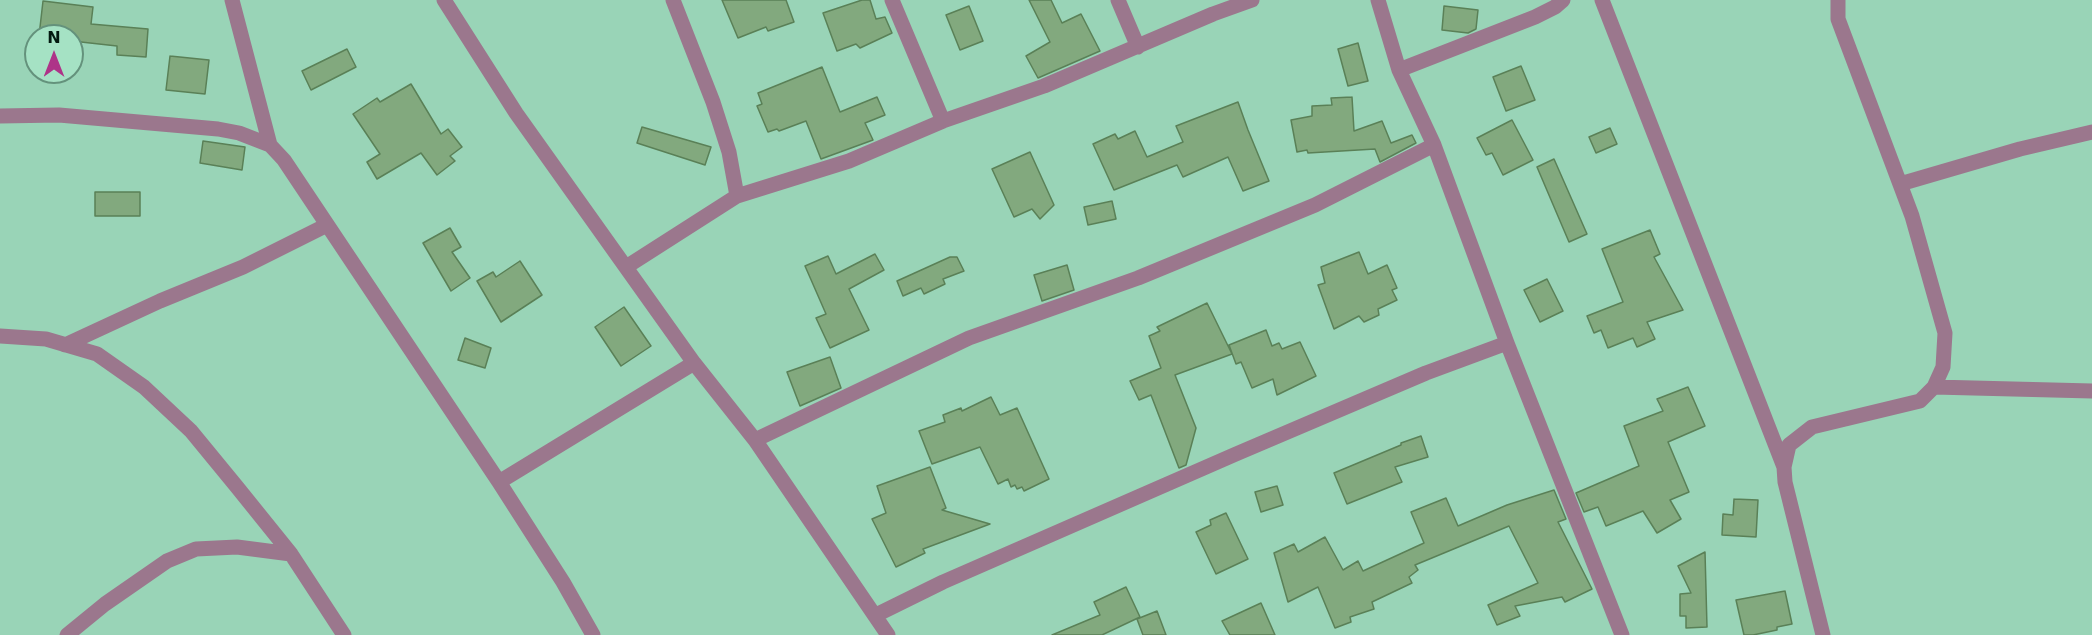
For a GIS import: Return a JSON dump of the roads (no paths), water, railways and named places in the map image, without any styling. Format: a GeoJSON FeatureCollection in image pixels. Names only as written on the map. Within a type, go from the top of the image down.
{"type":"FeatureCollection","features":[{"type":"Feature","properties":{"kind":"street"},"geometry":{"type":"LineString","coordinates":[[232,0],[270,145]]}},
{"type":"Feature","properties":{"kind":"street"},"geometry":{"type":"LineString","coordinates":[[444,0],[516,113],[694,363],[755,440],[888,635]]}},
{"type":"Feature","properties":{"kind":"street"},"geometry":{"type":"LineString","coordinates":[[673,0],[713,102],[729,153],[737,196]]}},
{"type":"Feature","properties":{"kind":"street"},"geometry":{"type":"LineString","coordinates":[[892,0],[943,121]]}},
{"type":"Feature","properties":{"kind":"street"},"geometry":{"type":"LineString","coordinates":[[1118,0],[1138,47]]}},
{"type":"Feature","properties":{"kind":"street"},"geometry":{"type":"LineString","coordinates":[[626,267],[737,196],[849,161],[943,121],[1044,86],[1213,14],[1252,0]]}},
{"type":"Feature","properties":{"kind":"street"},"geometry":{"type":"LineString","coordinates":[[1378,0],[1399,70],[1434,146],[1507,343],[1622,635]]}},
{"type":"Feature","properties":{"kind":"street"},"geometry":{"type":"LineString","coordinates":[[1399,70],[1535,17],[1555,7],[1563,0]]}},
{"type":"Feature","properties":{"kind":"street"},"geometry":{"type":"LineString","coordinates":[[1602,0],[1784,467]]}},
{"type":"Feature","properties":{"kind":"street"},"geometry":{"type":"LineString","coordinates":[[1823,635],[1785,482],[1784,467],[1789,445],[1812,427],[1920,400],[1934,387],[1943,367],[1945,333],[1912,216],[1838,19],[1838,0]]}},
{"type":"Feature","properties":{"kind":"street"},"geometry":{"type":"LineString","coordinates":[[0,116],[59,115],[218,129],[239,133],[270,145],[284,159],[499,482],[563,582],[593,635]]}},
{"type":"Feature","properties":{"kind":"street"},"geometry":{"type":"LineString","coordinates":[[1900,184],[2020,149],[2092,132]]}},
{"type":"Feature","properties":{"kind":"street"},"geometry":{"type":"LineString","coordinates":[[755,440],[969,338],[1138,278],[1316,206],[1434,146]]}},
{"type":"Feature","properties":{"kind":"street"},"geometry":{"type":"LineString","coordinates":[[65,345],[160,301],[243,267],[327,225]]}},
{"type":"Feature","properties":{"kind":"street"},"geometry":{"type":"LineString","coordinates":[[0,336],[46,339],[97,354],[144,387],[191,431],[291,554],[344,635]]}},
{"type":"Feature","properties":{"kind":"street"},"geometry":{"type":"LineString","coordinates":[[876,615],[943,582],[1236,453],[1426,373],[1507,343]]}},
{"type":"Feature","properties":{"kind":"street"},"geometry":{"type":"LineString","coordinates":[[499,482],[694,363]]}},
{"type":"Feature","properties":{"kind":"street"},"geometry":{"type":"LineString","coordinates":[[1934,387],[2092,391]]}},
{"type":"Feature","properties":{"kind":"street"},"geometry":{"type":"LineString","coordinates":[[67,635],[105,604],[167,561],[196,549],[237,547],[291,554]]}}]}
